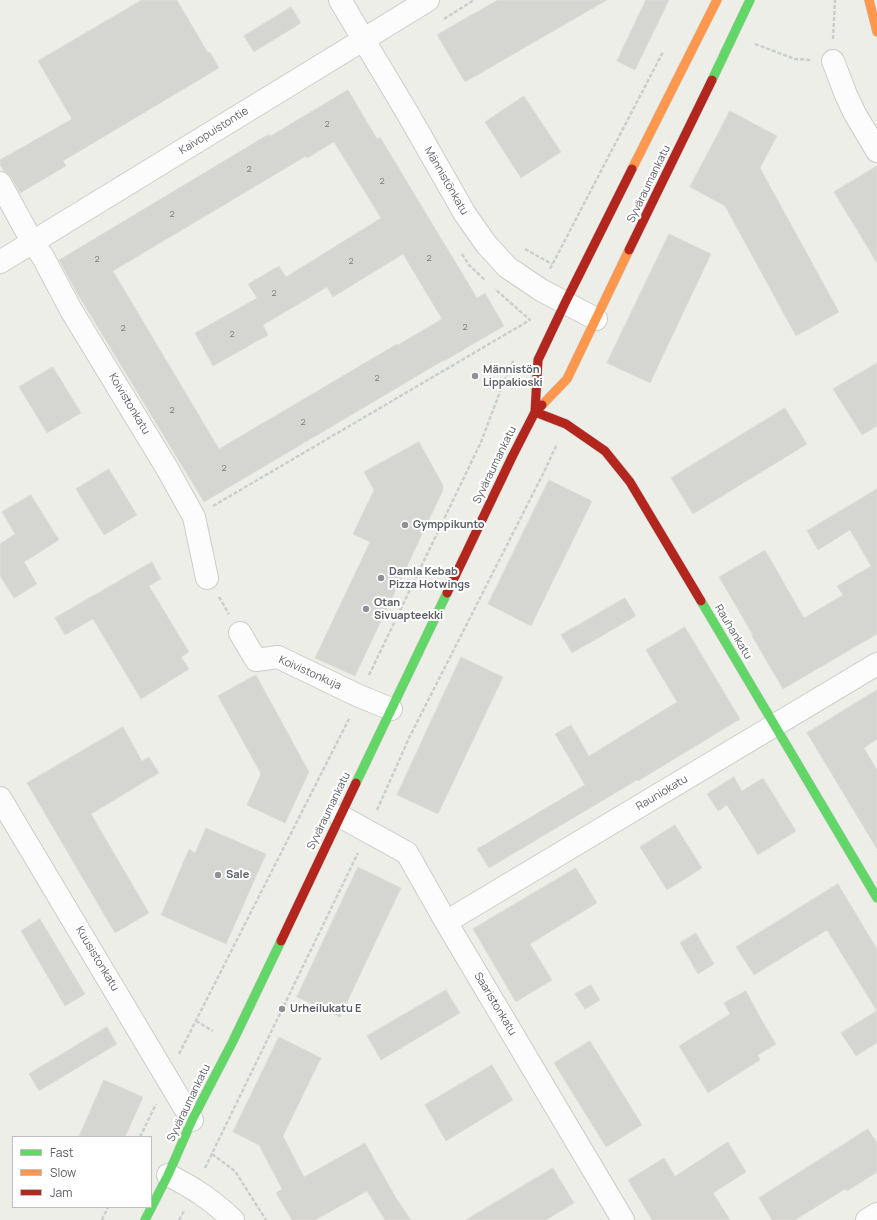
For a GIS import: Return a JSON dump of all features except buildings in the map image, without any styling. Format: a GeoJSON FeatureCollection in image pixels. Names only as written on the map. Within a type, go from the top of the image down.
{"type":"FeatureCollection","features":[{"type":"Feature","properties":{"kind":"main road","name":"Syväraumankatu"},"geometry":{"type":"LineString","coordinates":[[535,412],[538,360],[565,303],[718,0]]}},
{"type":"Feature","properties":{"kind":"main road","name":"Syväraumankatu"},"geometry":{"type":"LineString","coordinates":[[152,1206],[168,1175],[192,1120],[233,1041],[509,462],[535,412],[567,379],[750,0]]}},
{"type":"Feature","properties":{"kind":"main road"},"geometry":{"type":"LineString","coordinates":[[869,0],[877,32]]}},
{"type":"Feature","properties":{"kind":"main road","name":"Rauhankatu"},"geometry":{"type":"LineString","coordinates":[[535,412],[566,424],[605,451],[630,482],[877,898]]}},
{"type":"Feature","properties":{"kind":"main road","name":"Syväraumankatu"},"geometry":{"type":"LineString","coordinates":[[145,1220],[151,1208]]}},
{"type":"Feature","properties":{"kind":"street","name":"Männistönkatu"},"geometry":{"type":"LineString","coordinates":[[340,0],[408,114],[464,214],[486,244],[507,267],[541,290],[596,319]]}},
{"type":"Feature","properties":{"kind":"street","name":"Kaivopuistontie"},"geometry":{"type":"LineString","coordinates":[[0,262],[428,0]]}},
{"type":"Feature","properties":{"kind":"street"},"geometry":{"type":"LineString","coordinates":[[833,61],[855,114],[877,151]]}},
{"type":"Feature","properties":{"kind":"street","name":"Koivistonkatu"},"geometry":{"type":"LineString","coordinates":[[0,183],[33,243],[43,257],[71,310],[168,470],[194,517],[208,578]]}},
{"type":"Feature","properties":{"kind":"street","name":"Koivistonkuja"},"geometry":{"type":"LineString","coordinates":[[240,633],[256,660],[278,656],[359,696],[391,709]]}},
{"type":"Feature","properties":{"kind":"street","name":"Rauniokatu"},"geometry":{"type":"LineString","coordinates":[[446,922],[877,664]]}},
{"type":"Feature","properties":{"kind":"street","name":"Kuusistonkatu"},"geometry":{"type":"LineString","coordinates":[[0,798],[168,1077],[192,1120]]}},
{"type":"Feature","properties":{"kind":"street","name":"Saaristonkatu"},"geometry":{"type":"LineString","coordinates":[[340,816],[407,853],[446,922],[623,1220]]}},
{"type":"Feature","properties":{"kind":"street"},"geometry":{"type":"LineString","coordinates":[[168,1175],[195,1189],[217,1205],[233,1220]]}},
{"type":"Feature","properties":{"kind":"street"},"geometry":{"type":"LineString","coordinates":[[867,1220],[877,1214]]}},
{"type":"Feature","properties":{"kind":"path"},"geometry":{"type":"LineString","coordinates":[[753,43],[795,59],[833,61],[835,0]]}},
{"type":"Feature","properties":{"kind":"path"},"geometry":{"type":"LineString","coordinates":[[552,264],[666,45]]}},
{"type":"Feature","properties":{"kind":"path"},"geometry":{"type":"LineString","coordinates":[[469,265],[487,282]]}},
{"type":"Feature","properties":{"kind":"path"},"geometry":{"type":"LineString","coordinates":[[194,517],[530,320],[493,287]]}},
{"type":"Feature","properties":{"kind":"path"},"geometry":{"type":"LineString","coordinates":[[208,578],[240,633]]}},
{"type":"Feature","properties":{"kind":"path"},"geometry":{"type":"LineString","coordinates":[[179,1220],[368,831],[380,803]]}},
{"type":"Feature","properties":{"kind":"path"},"geometry":{"type":"LineString","coordinates":[[140,1136],[149,1117]]}},
{"type":"Feature","properties":{"kind":"path"},"geometry":{"type":"LineString","coordinates":[[212,1154],[235,1171],[266,1220]]}},
{"type":"Feature","properties":{"kind":"path"},"geometry":{"type":"LineString","coordinates":[[102,1220],[108,1208]]}},
{"type":"Feature","properties":{"kind":"traffic: fast"},"geometry":{"type":"LineString","coordinates":[[712,80],[750,0]]}},
{"type":"Feature","properties":{"kind":"traffic: fast"},"geometry":{"type":"LineString","coordinates":[[356,783],[447,593]]}},
{"type":"Feature","properties":{"kind":"traffic: fast"},"geometry":{"type":"LineString","coordinates":[[701,601],[877,898]]}},
{"type":"Feature","properties":{"kind":"traffic: fast"},"geometry":{"type":"LineString","coordinates":[[152,1206],[168,1175],[192,1120],[233,1041],[281,941]]}},
{"type":"Feature","properties":{"kind":"traffic: fast"},"geometry":{"type":"LineString","coordinates":[[145,1220],[151,1208]]}},
{"type":"Feature","properties":{"kind":"traffic: slow"},"geometry":{"type":"LineString","coordinates":[[632,169],[717,0]]}},
{"type":"Feature","properties":{"kind":"traffic: slow"},"geometry":{"type":"LineString","coordinates":[[869,0],[877,32]]}},
{"type":"Feature","properties":{"kind":"traffic: slow"},"geometry":{"type":"LineString","coordinates":[[542,405],[567,379],[629,250]]}},
{"type":"Feature","properties":{"kind":"traffic: jam"},"geometry":{"type":"LineString","coordinates":[[629,250],[712,80]]}},
{"type":"Feature","properties":{"kind":"traffic: jam"},"geometry":{"type":"LineString","coordinates":[[535,412],[538,360],[632,169]]}},
{"type":"Feature","properties":{"kind":"traffic: jam"},"geometry":{"type":"LineString","coordinates":[[447,593],[513,455],[535,412],[542,405]]}},
{"type":"Feature","properties":{"kind":"traffic: jam"},"geometry":{"type":"LineString","coordinates":[[535,412],[566,424],[605,451],[630,482],[701,601]]}},
{"type":"Feature","properties":{"kind":"traffic: jam"},"geometry":{"type":"LineString","coordinates":[[281,941],[356,783]]}},
{"type":"Feature","properties":{"kind":"place","name":"Männistön Lippakioski"},"geometry":{"type":"Point","coordinates":[475,376]}},
{"type":"Feature","properties":{"kind":"place","name":"Gymppikunto"},"geometry":{"type":"Point","coordinates":[405,525]}},
{"type":"Feature","properties":{"kind":"place","name":"Damla Kebab Pizza Hotwings"},"geometry":{"type":"Point","coordinates":[381,578]}},
{"type":"Feature","properties":{"kind":"place","name":"Otan Sivuapteekki"},"geometry":{"type":"Point","coordinates":[366,609]}},
{"type":"Feature","properties":{"kind":"place","name":"Sale"},"geometry":{"type":"Point","coordinates":[218,875]}},
{"type":"Feature","properties":{"kind":"place","name":"Urheilukatu E"},"geometry":{"type":"Point","coordinates":[282,1009]}}]}
